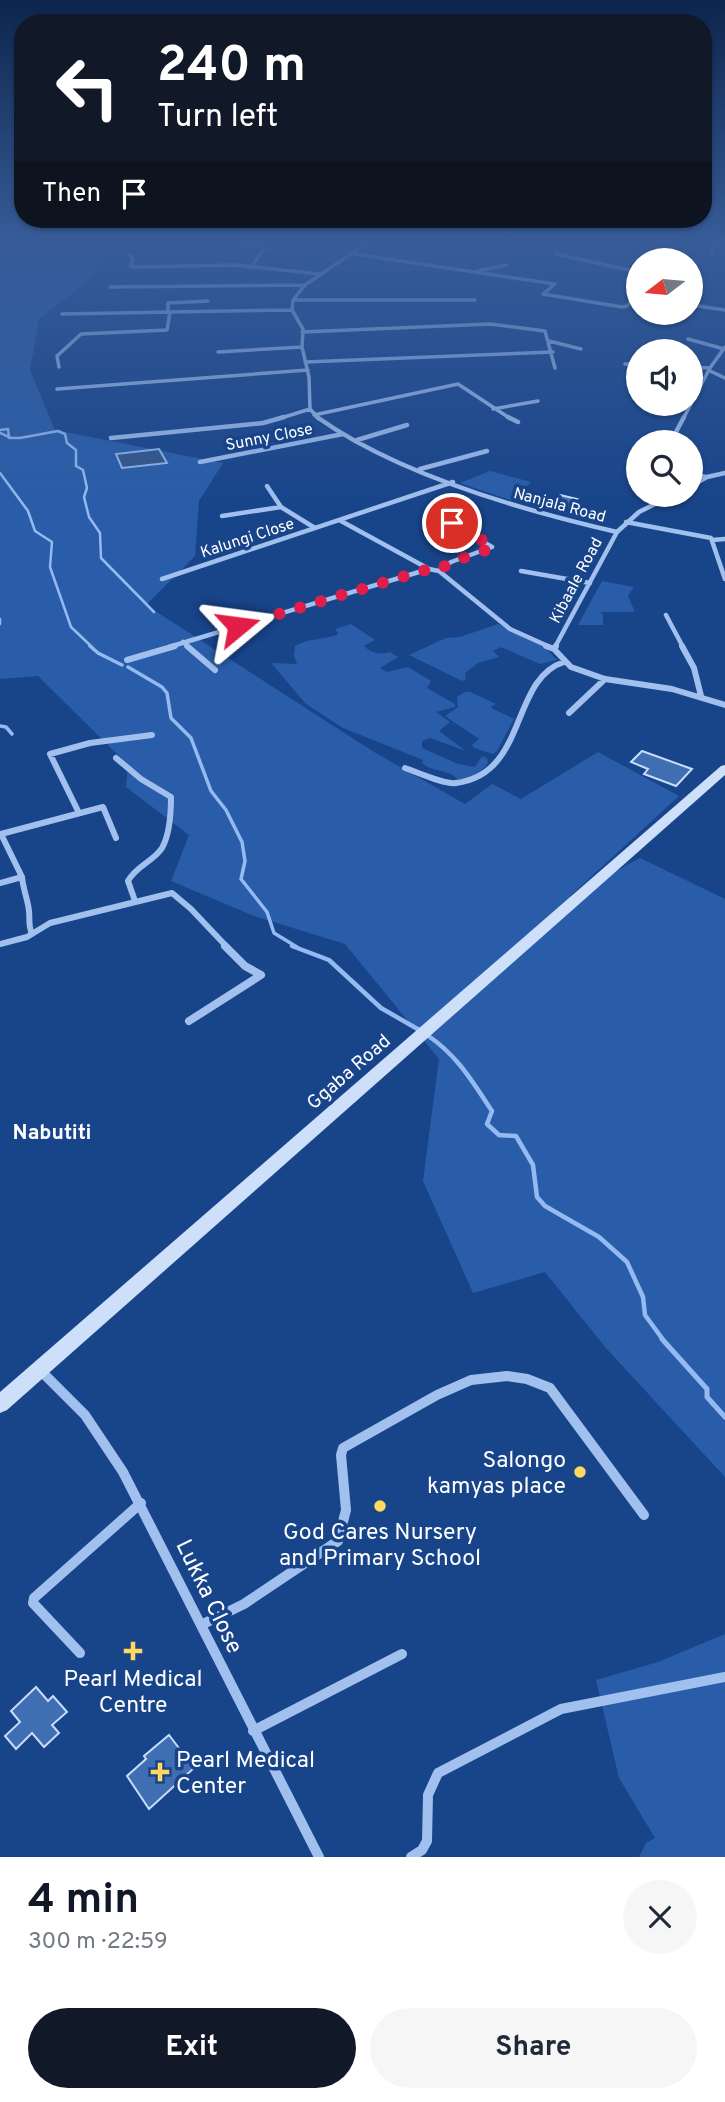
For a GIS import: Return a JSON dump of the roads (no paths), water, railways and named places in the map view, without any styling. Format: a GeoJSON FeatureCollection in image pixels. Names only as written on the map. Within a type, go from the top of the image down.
{"type":"FeatureCollection","features":[{"type":"Feature","properties":{"kind":"main road","name":"Ggaba Road"},"geometry":{"type":"LineString","coordinates":[[0,1404],[725,769]]}},
{"type":"Feature","properties":{"kind":"street"},"geometry":{"type":"LineString","coordinates":[[60,368],[57,356],[80,334],[167,330]]}},
{"type":"Feature","properties":{"kind":"street"},"geometry":{"type":"LineString","coordinates":[[357,330],[302,332],[310,409],[314,415],[458,384],[493,409],[518,422]]}},
{"type":"Feature","properties":{"kind":"street"},"geometry":{"type":"LineString","coordinates":[[534,330],[545,331],[555,368]]}},
{"type":"Feature","properties":{"kind":"street"},"geometry":{"type":"LineString","coordinates":[[549,341],[581,349]]}},
{"type":"Feature","properties":{"kind":"street"},"geometry":{"type":"LineString","coordinates":[[677,430],[710,369],[725,348],[703,343]]}},
{"type":"Feature","properties":{"kind":"street"},"geometry":{"type":"LineString","coordinates":[[218,352],[302,347]]}},
{"type":"Feature","properties":{"kind":"street"},"geometry":{"type":"LineString","coordinates":[[305,362],[552,352]]}},
{"type":"Feature","properties":{"kind":"street"},"geometry":{"type":"LineString","coordinates":[[703,368],[710,369],[725,378]]}},
{"type":"Feature","properties":{"kind":"street"},"geometry":{"type":"LineString","coordinates":[[57,389],[308,370]]}},
{"type":"Feature","properties":{"kind":"street"},"geometry":{"type":"LineString","coordinates":[[493,409],[538,401]]}},
{"type":"Feature","properties":{"kind":"street"},"geometry":{"type":"LineString","coordinates":[[111,438],[263,423],[310,409]]}},
{"type":"Feature","properties":{"kind":"street","name":"Nanjala Road"},"geometry":{"type":"LineString","coordinates":[[314,415],[344,434],[418,469],[539,513],[617,532]]}},
{"type":"Feature","properties":{"kind":"street"},"geometry":{"type":"LineString","coordinates":[[356,440],[407,425]]}},
{"type":"Feature","properties":{"kind":"street","name":"Sunny Close"},"geometry":{"type":"LineString","coordinates":[[200,462],[344,434]]}},
{"type":"Feature","properties":{"kind":"street"},"geometry":{"type":"LineString","coordinates":[[418,469],[487,451]]}},
{"type":"Feature","properties":{"kind":"street"},"geometry":{"type":"LineString","coordinates":[[703,479],[725,473]]}},
{"type":"Feature","properties":{"kind":"street"},"geometry":{"type":"LineString","coordinates":[[703,476],[707,477]]}},
{"type":"Feature","properties":{"kind":"street","name":"Kalungi Close"},"geometry":{"type":"LineString","coordinates":[[162,579],[453,482]]}},
{"type":"Feature","properties":{"kind":"street"},"geometry":{"type":"LineString","coordinates":[[267,486],[281,507],[315,528]]}},
{"type":"Feature","properties":{"kind":"street"},"geometry":{"type":"LineString","coordinates":[[222,516],[281,507]]}},
{"type":"Feature","properties":{"kind":"street","name":"Kibaale Road"},"geometry":{"type":"LineString","coordinates":[[649,507],[626,522],[617,532],[554,649],[565,662],[605,679],[672,689],[725,705]]}},
{"type":"Feature","properties":{"kind":"street"},"geometry":{"type":"LineString","coordinates":[[435,513],[492,547],[451,562],[439,570]]}},
{"type":"Feature","properties":{"kind":"street"},"geometry":{"type":"LineString","coordinates":[[341,521],[429,569]]}},
{"type":"Feature","properties":{"kind":"street"},"geometry":{"type":"LineString","coordinates":[[626,522],[712,540],[725,539]]}},
{"type":"Feature","properties":{"kind":"street"},"geometry":{"type":"LineString","coordinates":[[712,540],[725,579]]}},
{"type":"Feature","properties":{"kind":"street"},"geometry":{"type":"LineString","coordinates":[[127,660],[429,569],[439,570],[510,629],[554,649]]}},
{"type":"Feature","properties":{"kind":"street"},"geometry":{"type":"LineString","coordinates":[[521,571],[590,583]]}},
{"type":"Feature","properties":{"kind":"street"},"geometry":{"type":"LineString","coordinates":[[666,615],[694,668],[701,696]]}},
{"type":"Feature","properties":{"kind":"street"},"geometry":{"type":"LineString","coordinates":[[183,642],[215,670]]}},
{"type":"Feature","properties":{"kind":"street"},"geometry":{"type":"LineString","coordinates":[[405,768],[454,784],[482,775],[507,751],[516,723],[543,674],[551,666],[565,662]]}},
{"type":"Feature","properties":{"kind":"street"},"geometry":{"type":"LineString","coordinates":[[569,713],[605,679]]}},
{"type":"Feature","properties":{"kind":"street"},"geometry":{"type":"LineString","coordinates":[[79,813],[50,754],[94,742],[152,735]]}},
{"type":"Feature","properties":{"kind":"street"},"geometry":{"type":"LineString","coordinates":[[116,758],[141,779],[172,797],[171,818],[161,850],[146,858],[139,870],[129,879],[127,886],[135,901]]}},
{"type":"Feature","properties":{"kind":"street"},"geometry":{"type":"LineString","coordinates":[[32,934],[28,925],[29,911],[23,894],[22,877],[0,833],[103,807],[116,838]]}},
{"type":"Feature","properties":{"kind":"street"},"geometry":{"type":"LineString","coordinates":[[0,883],[22,877]]}},
{"type":"Feature","properties":{"kind":"street"},"geometry":{"type":"LineString","coordinates":[[0,944],[32,934],[50,923],[172,893],[207,923],[244,965],[261,975],[189,1021]]}},
{"type":"Feature","properties":{"kind":"street","name":"Lukka Close"},"geometry":{"type":"LineString","coordinates":[[39,1370],[63,1387],[85,1414],[141,1503],[278,1783],[319,1857]]}},
{"type":"Feature","properties":{"kind":"street"},"geometry":{"type":"LineString","coordinates":[[201,1625],[244,1604],[338,1541],[345,1524],[346,1503],[341,1455],[343,1448],[467,1378],[514,1376],[533,1380],[550,1388],[644,1515]]}},
{"type":"Feature","properties":{"kind":"street"},"geometry":{"type":"LineString","coordinates":[[80,1653],[33,1603],[34,1598],[141,1503]]}},
{"type":"Feature","properties":{"kind":"street"},"geometry":{"type":"LineString","coordinates":[[253,1731],[402,1654]]}},
{"type":"Feature","properties":{"kind":"street"},"geometry":{"type":"LineString","coordinates":[[411,1857],[424,1852],[428,1843],[427,1799],[433,1779],[438,1773],[561,1709],[725,1677]]}},
{"type":"Feature","properties":{"kind":"waterway"},"geometry":{"type":"LineString","coordinates":[[0,430],[8,429],[9,437]]}},
{"type":"Feature","properties":{"kind":"waterway"},"geometry":{"type":"LineString","coordinates":[[9,437],[20,438],[58,431],[65,434],[67,443],[76,450],[76,466],[83,470],[87,488],[84,497],[89,517],[100,533],[101,558],[154,612]]}},
{"type":"Feature","properties":{"kind":"waterway"},"geometry":{"type":"LineString","coordinates":[[0,433],[9,437]]}},
{"type":"Feature","properties":{"kind":"waterway"},"geometry":{"type":"LineString","coordinates":[[0,473],[28,511],[35,531],[52,542],[50,567],[71,627],[92,647]]}},
{"type":"Feature","properties":{"kind":"waterway"},"geometry":{"type":"LineString","coordinates":[[0,619],[0,624]]}},
{"type":"Feature","properties":{"kind":"waterway"},"geometry":{"type":"LineString","coordinates":[[90,646],[122,665]]}},
{"type":"Feature","properties":{"kind":"waterway"},"geometry":{"type":"LineString","coordinates":[[128,667],[162,687],[167,693],[171,718],[191,738],[211,791],[226,810],[242,842],[245,861],[241,879],[267,912],[274,933],[297,947]]}},
{"type":"Feature","properties":{"kind":"waterway"},"geometry":{"type":"LineString","coordinates":[[0,726],[6,727],[12,734]]}},
{"type":"Feature","properties":{"kind":"waterway"},"geometry":{"type":"LineString","coordinates":[[292,946],[329,960],[381,1008],[421,1031]]}},
{"type":"Feature","properties":{"kind":"waterway"},"geometry":{"type":"LineString","coordinates":[[427,1035],[455,1060],[478,1089],[492,1111],[487,1124],[499,1135],[516,1136],[533,1165],[537,1197],[545,1206],[599,1237],[627,1262],[643,1297],[645,1315],[664,1341]]}},
{"type":"Feature","properties":{"kind":"waterway"},"geometry":{"type":"LineString","coordinates":[[662,1339],[707,1389],[707,1397],[725,1417]]}},
{"type":"Feature","properties":{"kind":"place","name":"Salongo kamyas place"},"geometry":{"type":"Point","coordinates":[580,1472]}},
{"type":"Feature","properties":{"kind":"place","name":"God Cares Nursery and Primary School"},"geometry":{"type":"Point","coordinates":[380,1506]}},
{"type":"Feature","properties":{"kind":"place","name":"Pearl Medical Centre"},"geometry":{"type":"Point","coordinates":[133,1651]}},
{"type":"Feature","properties":{"kind":"place","name":"Pearl Medical Center"},"geometry":{"type":"Point","coordinates":[160,1772]}},
{"type":"Feature","properties":{"kind":"district","name":"Nabutiti"},"geometry":{"type":"Point","coordinates":[52,1132]}}]}
